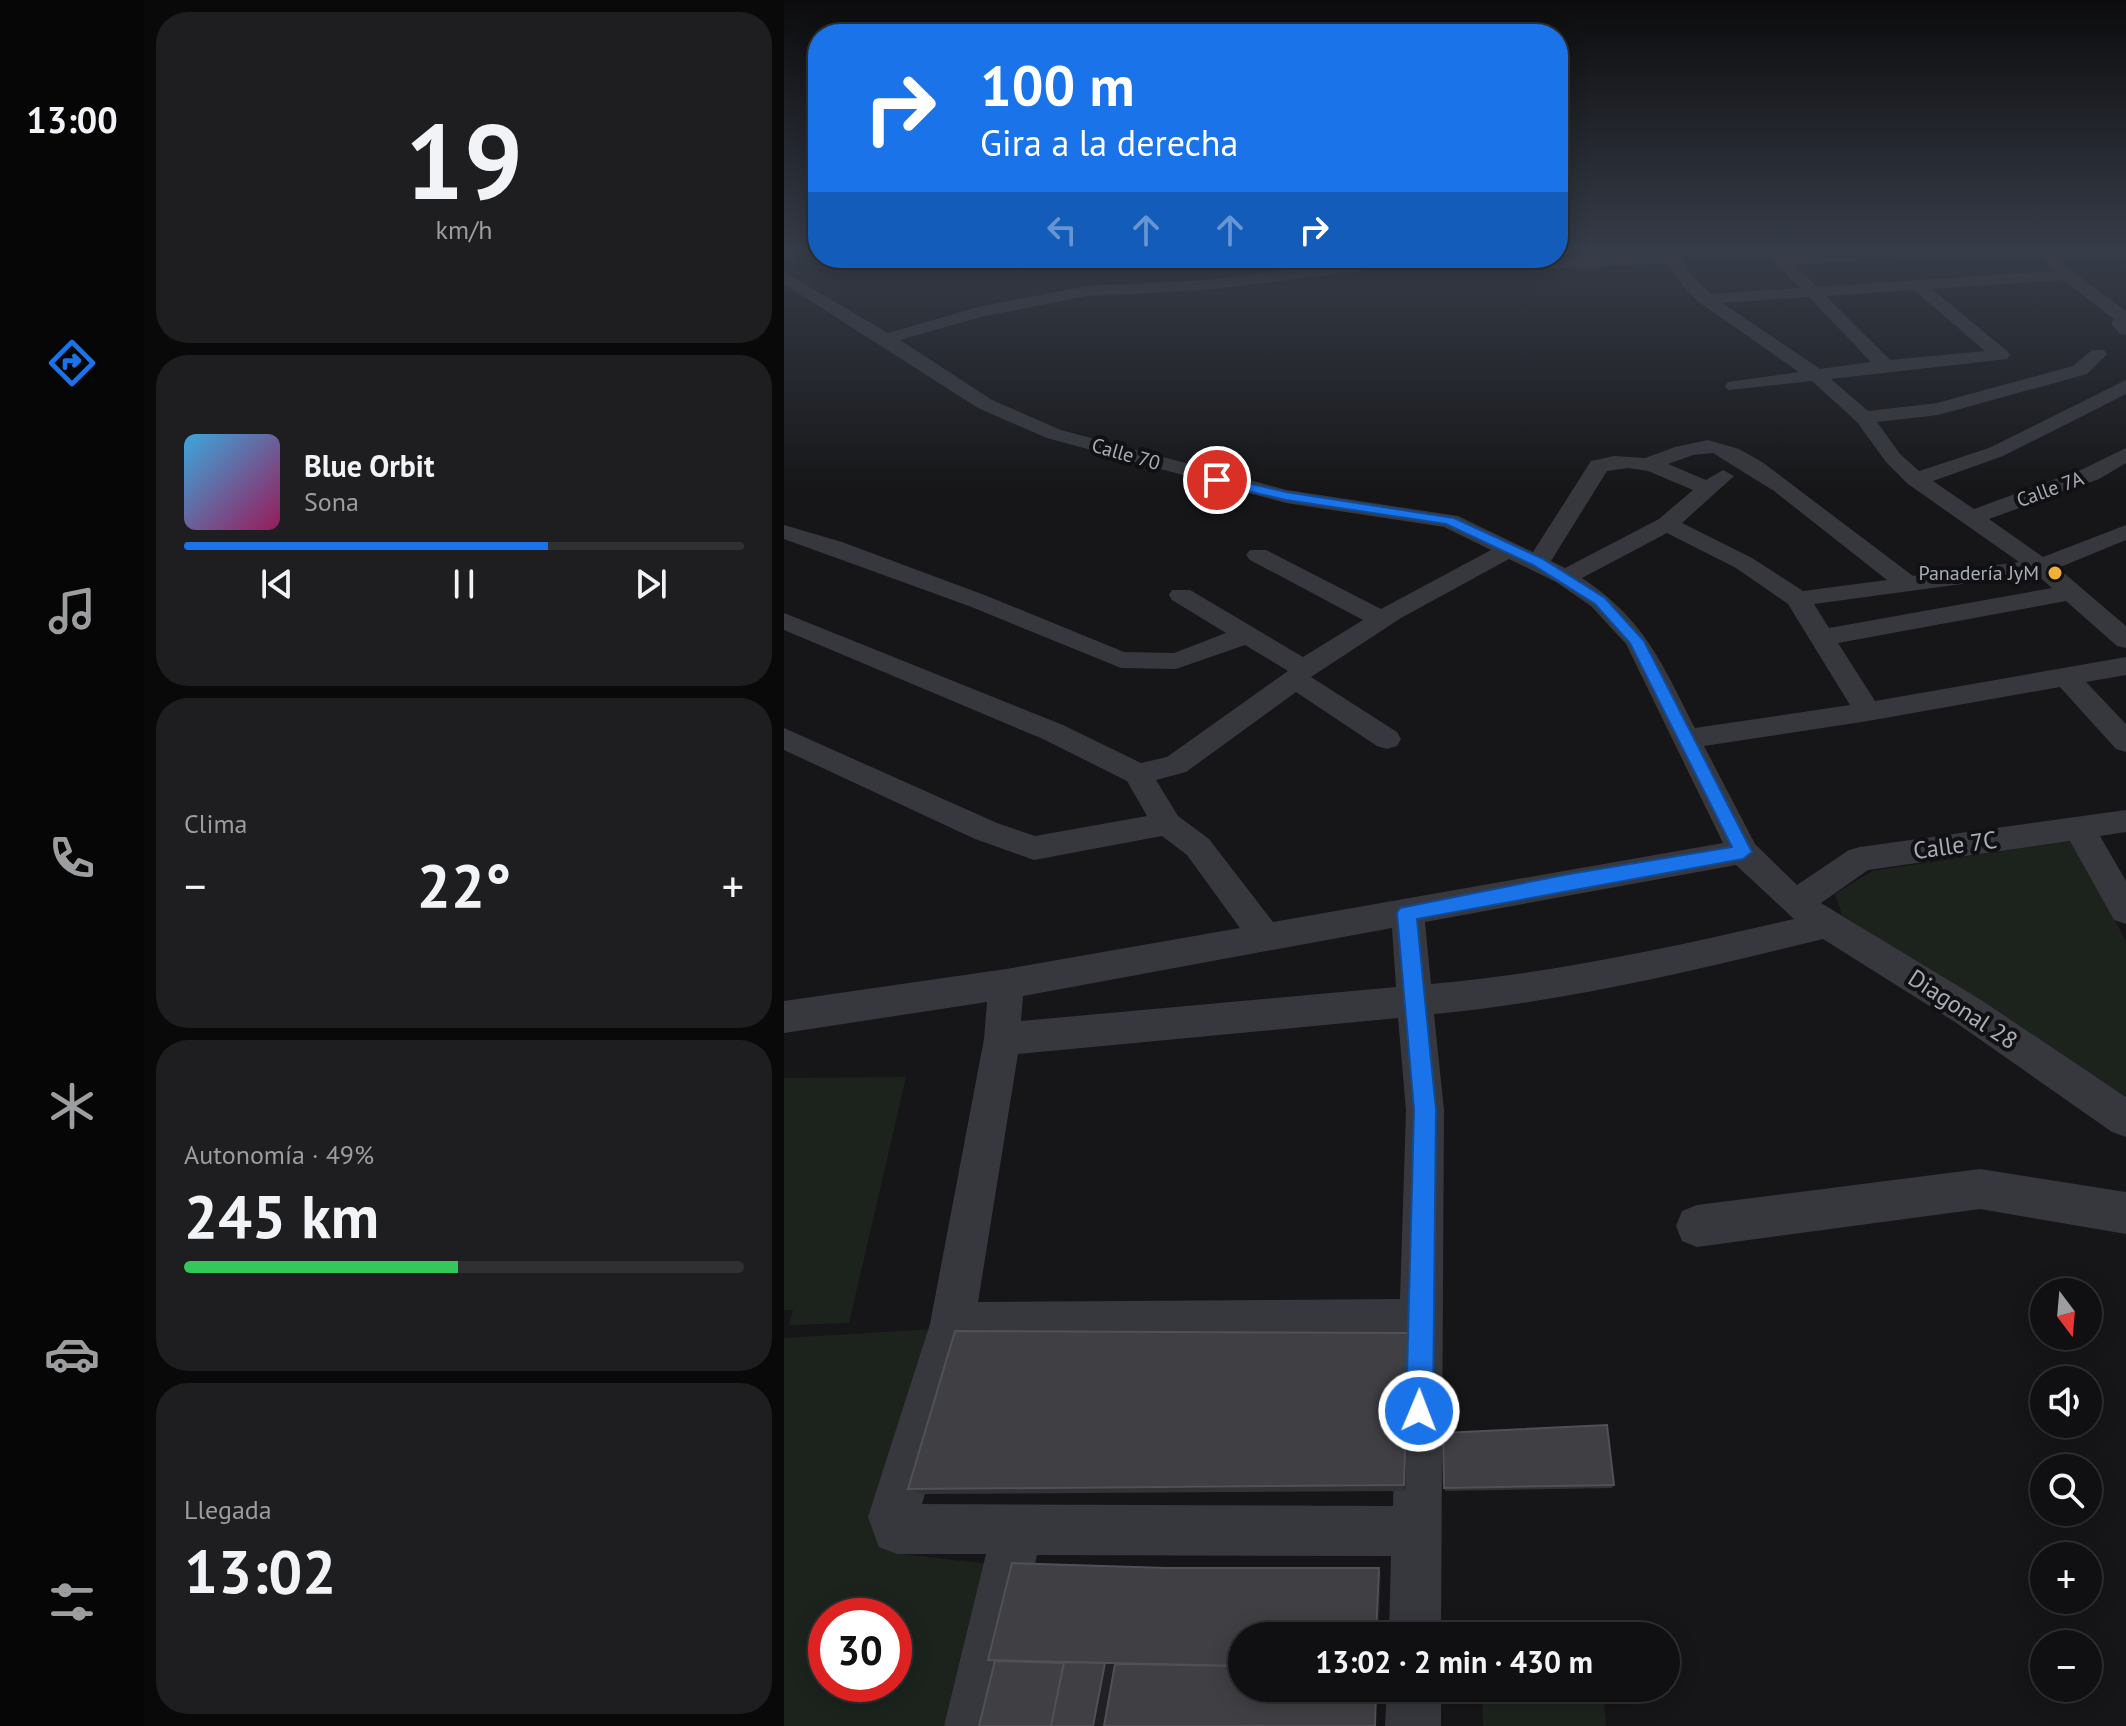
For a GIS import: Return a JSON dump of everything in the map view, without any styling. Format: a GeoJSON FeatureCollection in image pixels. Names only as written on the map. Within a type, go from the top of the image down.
{"type":"FeatureCollection","features":[{"type":"Feature","properties":{"kind":"street","name":"Calle 70"},"geometry":{"type":"LineString","coordinates":[[873,331],[985,404],[1054,434],[1286,496],[1450,521],[1565,577],[1600,601],[1630,630],[1743,852],[1758,871],[1798,902]]}},
{"type":"Feature","properties":{"kind":"street"},"geometry":{"type":"LineString","coordinates":[[886,339],[915,331]]}},
{"type":"Feature","properties":{"kind":"street"},"geometry":{"type":"LineString","coordinates":[[1752,331],[1816,375],[1864,418],[1893,458],[1916,479],[2041,566],[2068,593],[2126,640]]}},
{"type":"Feature","properties":{"kind":"street"},"geometry":{"type":"LineString","coordinates":[[1849,331],[1885,366]]}},
{"type":"Feature","properties":{"kind":"street"},"geometry":{"type":"LineString","coordinates":[[1735,386],[1885,366],[2001,355],[1972,331]]}},
{"type":"Feature","properties":{"kind":"street"},"geometry":{"type":"LineString","coordinates":[[1864,418],[1938,409],[2080,370],[2094,348],[2117,331]]}},
{"type":"Feature","properties":{"kind":"street"},"geometry":{"type":"LineString","coordinates":[[1916,479],[1996,452],[2126,386]]}},
{"type":"Feature","properties":{"kind":"street"},"geometry":{"type":"LineString","coordinates":[[1538,562],[1599,466],[1611,462],[1650,463],[1695,448],[1718,447],[1758,470],[1908,584]]}},
{"type":"Feature","properties":{"kind":"street","name":"Calle 7A"},"geometry":{"type":"LineString","coordinates":[[1971,518],[2091,474],[2126,454]]}},
{"type":"Feature","properties":{"kind":"street"},"geometry":{"type":"LineString","coordinates":[[1650,463],[1706,488]]}},
{"type":"Feature","properties":{"kind":"street"},"geometry":{"type":"LineString","coordinates":[[2105,465],[2126,476]]}},
{"type":"Feature","properties":{"kind":"street"},"geometry":{"type":"LineString","coordinates":[[1565,577],[1667,524],[1692,506],[1706,488],[1722,476],[1758,470]]}},
{"type":"Feature","properties":{"kind":"street"},"geometry":{"type":"LineString","coordinates":[[1667,524],[1744,563],[1798,599],[1868,712]]}},
{"type":"Feature","properties":{"kind":"street"},"geometry":{"type":"LineString","coordinates":[[784,532],[834,547],[978,601],[1121,660],[1176,661],[1244,636]]}},
{"type":"Feature","properties":{"kind":"street"},"geometry":{"type":"LineString","coordinates":[[1798,599],[2041,566],[2126,532]]}},
{"type":"Feature","properties":{"kind":"street"},"geometry":{"type":"LineString","coordinates":[[1138,774],[1176,765],[1299,674],[1382,620],[1510,549]]}},
{"type":"Feature","properties":{"kind":"street"},"geometry":{"type":"LineString","coordinates":[[1258,555],[1382,620]]}},
{"type":"Feature","properties":{"kind":"street"},"geometry":{"type":"LineString","coordinates":[[1820,638],[2068,593]]}},
{"type":"Feature","properties":{"kind":"street"},"geometry":{"type":"LineString","coordinates":[[1181,595],[1299,674],[1387,739]]}},
{"type":"Feature","properties":{"kind":"street"},"geometry":{"type":"LineString","coordinates":[[784,621],[1053,732],[1138,774],[1167,824],[1198,847],[1265,937]]}},
{"type":"Feature","properties":{"kind":"street"},"geometry":{"type":"LineString","coordinates":[[1686,739],[1868,712],[2126,666]]}},
{"type":"Feature","properties":{"kind":"street"},"geometry":{"type":"LineString","coordinates":[[2066,677],[2126,742]]}},
{"type":"Feature","properties":{"kind":"street"},"geometry":{"type":"LineString","coordinates":[[784,738],[986,831],[1034,848],[1167,824]]}},
{"type":"Feature","properties":{"kind":"street","name":"Calle 7C"},"geometry":{"type":"LineString","coordinates":[[1798,902],[1860,859],[2126,821]]}},
{"type":"Feature","properties":{"kind":"street"},"geometry":{"type":"LineString","coordinates":[[2079,828],[2126,911]]}},
{"type":"Feature","properties":{"kind":"street"},"geometry":{"type":"LineString","coordinates":[[784,1017],[1006,984],[1743,852]]}},
{"type":"Feature","properties":{"kind":"street","name":"Diagonal 28"},"geometry":{"type":"LineString","coordinates":[[1798,902],[2126,1119]]}},
{"type":"Feature","properties":{"kind":"street"},"geometry":{"type":"LineString","coordinates":[[1407,913],[1425,1110],[1415,1622]]}},
{"type":"Feature","properties":{"kind":"street"},"geometry":{"type":"LineString","coordinates":[[1002,1039],[1520,991],[1640,969],[1831,924]]}},
{"type":"Feature","properties":{"kind":"street"},"geometry":{"type":"LineString","coordinates":[[1006,984],[1002,1039],[952,1324],[893,1517],[897,1529],[1417,1531]]}},
{"type":"Feature","properties":{"kind":"street"},"geometry":{"type":"LineString","coordinates":[[1697,1226],[1980,1189],[2126,1213]]}},
{"type":"Feature","properties":{"kind":"street"},"geometry":{"type":"LineString","coordinates":[[952,1324],[1421,1321]]}},
{"type":"Feature","properties":{"kind":"street"},"geometry":{"type":"LineString","coordinates":[[972,1726],[1017,1529]]}},
{"type":"Feature","properties":{"kind":"street"},"geometry":{"type":"LineString","coordinates":[[1413,1726],[1414,1702]]}},
{"type":"Feature","properties":{"kind":"shaded area"},"geometry":{"type":"Polygon","coordinates":[[[2071,841],[2126,941],[2126,1096],[1842,915],[1835,894],[1872,871],[2071,841]]]}},
{"type":"Feature","properties":{"kind":"shaded area"},"geometry":{"type":"Polygon","coordinates":[[[906,1077],[849,1323],[789,1325],[793,1310],[784,1310],[784,1078],[906,1077]]]}},
{"type":"Feature","properties":{"kind":"shaded area"},"geometry":{"type":"Polygon","coordinates":[[[936,1329],[880,1533],[894,1553],[989,1564],[951,1726],[784,1726],[784,1338],[936,1329]]]}},
{"type":"Feature","properties":{"kind":"shaded area"},"geometry":{"type":"Polygon","coordinates":[[[1482,1702],[1604,1702],[1606,1726],[1483,1726],[1482,1702]]]}},
{"type":"Feature","properties":{"kind":"building"},"geometry":{"type":"Polygon","coordinates":[[[955,1331],[1409,1333],[1404,1485],[908,1489],[955,1331]]]}},
{"type":"Feature","properties":{"kind":"building"},"geometry":{"type":"Polygon","coordinates":[[[1607,1425],[1614,1485],[1444,1488],[1443,1433],[1607,1425]]]}},
{"type":"Feature","properties":{"kind":"building"},"geometry":{"type":"Polygon","coordinates":[[[1012,1563],[1166,1568],[1379,1568],[1377,1622],[1228,1622],[1228,1666],[988,1660],[1012,1563]]]}},
{"type":"Feature","properties":{"kind":"building"},"geometry":{"type":"Polygon","coordinates":[[[995,1661],[1064,1663],[1051,1726],[979,1726],[995,1661]]]}},
{"type":"Feature","properties":{"kind":"building"},"geometry":{"type":"Polygon","coordinates":[[[1064,1662],[1105,1663],[1093,1726],[1051,1726],[1064,1662]]]}},
{"type":"Feature","properties":{"kind":"building"},"geometry":{"type":"Polygon","coordinates":[[[1115,1664],[1228,1666],[1228,1702],[1376,1702],[1375,1726],[1104,1726],[1115,1664]]]}},
{"type":"Feature","properties":{"kind":"place","name":"Panadería JyM"},"geometry":{"type":"Point","coordinates":[2055,573]}},
{"type":"Feature","properties":{"kind":"route"},"geometry":{"type":"LineString","coordinates":[[1217,480],[1286,496],[1450,521],[1538,562],[1600,601],[1619,618],[1637,641],[1743,852],[1569,881],[1407,913],[1425,1110],[1419,1411]]}}]}
